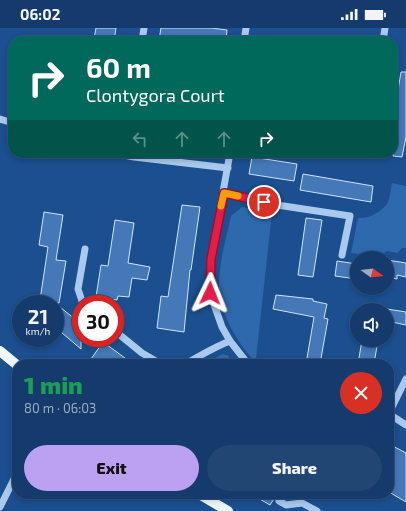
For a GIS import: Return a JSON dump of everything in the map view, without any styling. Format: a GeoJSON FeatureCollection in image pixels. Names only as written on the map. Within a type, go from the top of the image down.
{"type":"FeatureCollection","features":[{"type":"Feature","properties":{"kind":"main road"},"geometry":{"type":"LineString","coordinates":[[0,351],[12,361]]}},
{"type":"Feature","properties":{"kind":"main road"},"geometry":{"type":"LineString","coordinates":[[208,499],[228,511]]}},
{"type":"Feature","properties":{"kind":"street"},"geometry":{"type":"LineString","coordinates":[[140,158],[228,168]]}},
{"type":"Feature","properties":{"kind":"street"},"geometry":{"type":"LineString","coordinates":[[229,158],[211,259],[210,293],[222,327],[230,342],[244,359]]}},
{"type":"Feature","properties":{"kind":"street"},"geometry":{"type":"LineString","coordinates":[[224,193],[277,205],[350,216],[342,255]]}},
{"type":"Feature","properties":{"kind":"street"},"geometry":{"type":"LineString","coordinates":[[80,295],[78,289],[84,249]]}},
{"type":"Feature","properties":{"kind":"street"},"geometry":{"type":"LineString","coordinates":[[124,339],[153,359]]}},
{"type":"Feature","properties":{"kind":"street"},"geometry":{"type":"LineString","coordinates":[[194,359],[217,346],[230,342]]}},
{"type":"Feature","properties":{"kind":"street"},"geometry":{"type":"LineString","coordinates":[[394,404],[406,379]]}},
{"type":"Feature","properties":{"kind":"street"},"geometry":{"type":"LineString","coordinates":[[394,417],[406,425]]}},
{"type":"Feature","properties":{"kind":"street"},"geometry":{"type":"LineString","coordinates":[[0,507],[12,483]]}},
{"type":"Feature","properties":{"kind":"street"},"geometry":{"type":"LineString","coordinates":[[279,501],[286,504],[302,503],[317,511]]}},
{"type":"Feature","properties":{"kind":"shaded area"},"geometry":{"type":"Polygon","coordinates":[[[392,183],[406,186],[406,248],[402,248],[397,253],[394,251],[351,251],[358,218],[371,216],[379,212],[388,202],[392,183]]]}},
{"type":"Feature","properties":{"kind":"shaded area"},"geometry":{"type":"Polygon","coordinates":[[[242,207],[272,212],[256,359],[252,358],[246,351],[230,325],[222,305],[219,286],[220,268],[231,216],[242,207]]]}},
{"type":"Feature","properties":{"kind":"shaded area"},"geometry":{"type":"Polygon","coordinates":[[[223,354],[229,356],[229,359],[213,359],[223,354]]]}},
{"type":"Feature","properties":{"kind":"building"},"geometry":{"type":"Polygon","coordinates":[[[96,28],[116,28],[115,36],[95,36],[96,28]]]}},
{"type":"Feature","properties":{"kind":"building"},"geometry":{"type":"Polygon","coordinates":[[[161,28],[211,28],[227,30],[226,36],[160,36],[161,28]]]}},
{"type":"Feature","properties":{"kind":"building"},"geometry":{"type":"Polygon","coordinates":[[[401,72],[406,72],[406,137],[402,157],[398,157],[398,90],[401,72]]]}},
{"type":"Feature","properties":{"kind":"building"},"geometry":{"type":"Polygon","coordinates":[[[252,158],[297,164],[294,181],[249,174],[252,158]]]}},
{"type":"Feature","properties":{"kind":"building"},"geometry":{"type":"Polygon","coordinates":[[[303,174],[373,186],[371,202],[300,190],[303,174]]]}},
{"type":"Feature","properties":{"kind":"building"},"geometry":{"type":"Polygon","coordinates":[[[182,205],[200,207],[190,270],[184,332],[157,328],[161,296],[168,297],[182,205]]]}},
{"type":"Feature","properties":{"kind":"building"},"geometry":{"type":"Polygon","coordinates":[[[44,212],[63,215],[56,260],[66,261],[60,295],[41,295],[48,247],[39,245],[44,212]]]}},
{"type":"Feature","properties":{"kind":"building"},"geometry":{"type":"Polygon","coordinates":[[[306,218],[322,220],[313,277],[298,275],[306,218]]]}},
{"type":"Feature","properties":{"kind":"building"},"geometry":{"type":"Polygon","coordinates":[[[115,220],[134,223],[128,263],[150,267],[147,280],[132,278],[129,297],[124,297],[124,295],[96,295],[101,265],[108,266],[115,220]]]}},
{"type":"Feature","properties":{"kind":"building"},"geometry":{"type":"Polygon","coordinates":[[[337,261],[350,263],[350,278],[335,276],[337,261]]]}},
{"type":"Feature","properties":{"kind":"building"},"geometry":{"type":"Polygon","coordinates":[[[394,261],[406,263],[406,277],[397,275],[397,279],[394,278],[394,261]]]}},
{"type":"Feature","properties":{"kind":"building"},"geometry":{"type":"Polygon","coordinates":[[[276,295],[313,299],[313,301],[327,304],[324,318],[328,319],[321,359],[307,359],[314,317],[273,309],[276,295]]]}},
{"type":"Feature","properties":{"kind":"building"},"geometry":{"type":"Polygon","coordinates":[[[64,310],[72,317],[72,341],[64,335],[64,310]]]}},
{"type":"Feature","properties":{"kind":"building"},"geometry":{"type":"Polygon","coordinates":[[[394,310],[406,312],[406,325],[394,322],[394,310]]]}},
{"type":"Feature","properties":{"kind":"building"},"geometry":{"type":"Polygon","coordinates":[[[99,347],[110,347],[126,359],[91,359],[99,347]]]}},
{"type":"Feature","properties":{"kind":"building"},"geometry":{"type":"Polygon","coordinates":[[[361,347],[377,347],[375,359],[359,359],[361,347]]]}},
{"type":"Feature","properties":{"kind":"building"},"geometry":{"type":"Polygon","coordinates":[[[394,447],[406,453],[406,502],[394,495],[394,447]]]}},
{"type":"Feature","properties":{"kind":"building"},"geometry":{"type":"Polygon","coordinates":[[[260,499],[274,499],[270,505],[260,499]]]}},
{"type":"Feature","properties":{"kind":"slow traffic"},"geometry":{"type":"LineString","coordinates":[[221,206],[224,193],[238,196]]}},
{"type":"Feature","properties":{"kind":"route"},"geometry":{"type":"LineString","coordinates":[[210,293],[211,259],[217,221],[224,193],[264,202]]}}]}
